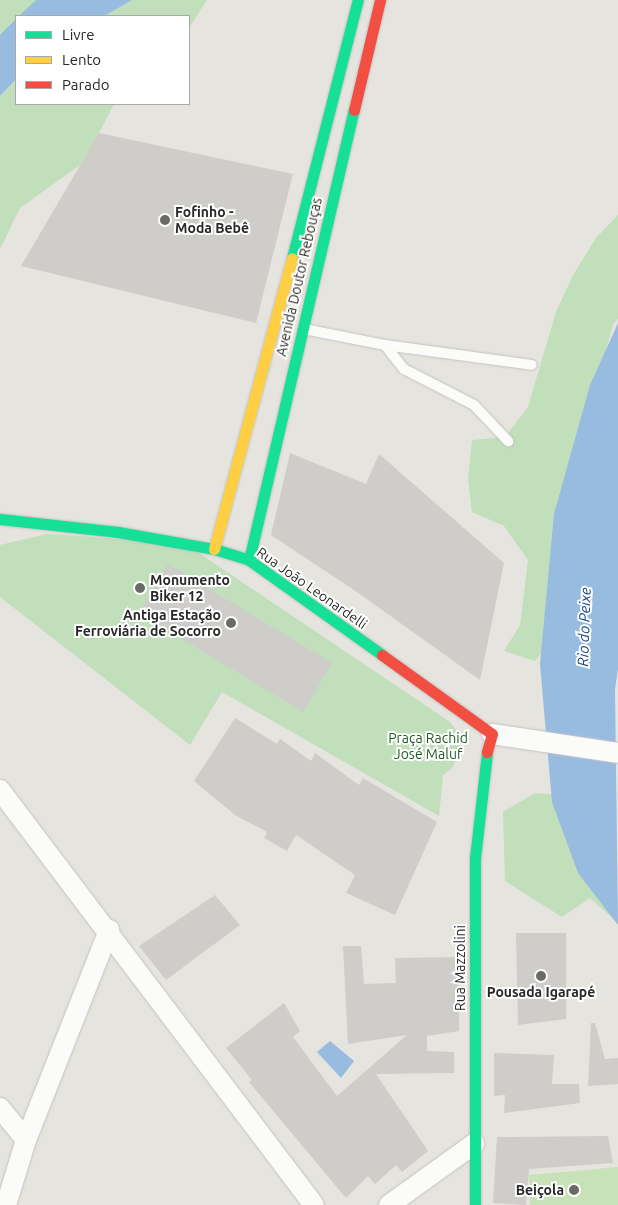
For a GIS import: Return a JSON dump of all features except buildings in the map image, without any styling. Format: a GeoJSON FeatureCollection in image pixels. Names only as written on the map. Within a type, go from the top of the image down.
{"type":"FeatureCollection","features":[{"type":"Feature","properties":{"kind":"street","name":"Avenida Doutor Rebouças"},"geometry":{"type":"LineString","coordinates":[[249,560],[264,420],[290,325],[315,166],[358,0]]}},
{"type":"Feature","properties":{"kind":"street","name":"Avenida Doutor Rebouças"},"geometry":{"type":"LineString","coordinates":[[214,549],[264,420],[290,325],[339,172],[380,0]]}},
{"type":"Feature","properties":{"kind":"street"},"geometry":{"type":"LineString","coordinates":[[353,18],[374,24]]}},
{"type":"Feature","properties":{"kind":"street"},"geometry":{"type":"LineString","coordinates":[[315,166],[339,172]]}},
{"type":"Feature","properties":{"kind":"street","name":"Rua João Leonardelli"},"geometry":{"type":"LineString","coordinates":[[0,519],[118,532],[214,549],[249,560],[492,734]]}},
{"type":"Feature","properties":{"kind":"street"},"geometry":{"type":"LineString","coordinates":[[492,734],[518,740],[618,753]]}},
{"type":"Feature","properties":{"kind":"street","name":"Rua Mazzolini"},"geometry":{"type":"LineString","coordinates":[[475,1205],[475,858],[484,762],[492,734]]}},
{"type":"Feature","properties":{"kind":"street"},"geometry":{"type":"LineString","coordinates":[[0,790],[109,930],[314,1205]]}},
{"type":"Feature","properties":{"kind":"street"},"geometry":{"type":"LineString","coordinates":[[6,1205],[26,1140],[109,930]]}},
{"type":"Feature","properties":{"kind":"street"},"geometry":{"type":"LineString","coordinates":[[0,1108],[26,1140]]}},
{"type":"Feature","properties":{"kind":"street"},"geometry":{"type":"LineString","coordinates":[[389,1205],[474,1144]]}},
{"type":"Feature","properties":{"kind":"lane"},"geometry":{"type":"LineString","coordinates":[[290,325],[385,345],[532,365]]}},
{"type":"Feature","properties":{"kind":"lane"},"geometry":{"type":"LineString","coordinates":[[385,345],[404,369],[474,405],[508,441]]}},
{"type":"Feature","properties":{"kind":"green space"},"geometry":{"type":"Polygon","coordinates":[[[0,0],[207,0],[190,26],[190,15],[15,15],[15,105],[113,105],[84,162],[20,208],[0,249],[0,0]]]}},
{"type":"Feature","properties":{"kind":"green space"},"geometry":{"type":"Polygon","coordinates":[[[618,215],[618,319],[613,324],[573,476],[558,631],[535,661],[504,651],[520,625],[528,560],[504,526],[472,512],[468,479],[472,440],[505,437],[528,407],[556,312],[573,275],[596,238],[618,215]]]}},
{"type":"Feature","properties":{"kind":"green space","name":"Praça Rachid José Maluf"},"geometry":{"type":"Polygon","coordinates":[[[47,534],[184,543],[450,722],[456,730],[461,749],[452,768],[443,775],[439,816],[222,692],[190,745],[0,597],[0,545],[47,534]]]}},
{"type":"Feature","properties":{"kind":"green space"},"geometry":{"type":"Polygon","coordinates":[[[535,793],[570,796],[618,923],[590,898],[562,917],[505,881],[503,812],[535,793]]]}},
{"type":"Feature","properties":{"kind":"green space","name":"Beiçola"},"geometry":{"type":"Polygon","coordinates":[[[618,1167],[618,1205],[530,1205],[529,1175],[618,1167]]]}},
{"type":"Feature","properties":{"kind":"water"},"geometry":{"type":"Polygon","coordinates":[[[36,0],[132,0],[106,15],[20,15],[36,0]]]}},
{"type":"Feature","properties":{"kind":"water"},"geometry":{"type":"Polygon","coordinates":[[[15,20],[15,80],[0,96],[0,35],[15,20]]]}},
{"type":"Feature","properties":{"kind":"water","name":"Rio do Peixe"},"geometry":{"type":"Polygon","coordinates":[[[618,323],[618,669],[615,689],[618,925],[578,873],[552,802],[540,664],[554,514],[590,385],[618,323]]]}},
{"type":"Feature","properties":{"kind":"water"},"geometry":{"type":"Polygon","coordinates":[[[330,1041],[354,1061],[341,1078],[317,1052],[330,1041]]]}},
{"type":"Feature","properties":{"kind":"traffic: fast"},"geometry":{"type":"LineString","coordinates":[[292,258],[358,0]]}},
{"type":"Feature","properties":{"kind":"traffic: fast"},"geometry":{"type":"LineString","coordinates":[[249,560],[354,110]]}},
{"type":"Feature","properties":{"kind":"traffic: fast"},"geometry":{"type":"LineString","coordinates":[[0,519],[118,532],[214,549],[249,560],[382,655]]}},
{"type":"Feature","properties":{"kind":"traffic: fast"},"geometry":{"type":"LineString","coordinates":[[475,1205],[475,858],[487,752]]}},
{"type":"Feature","properties":{"kind":"traffic: slow"},"geometry":{"type":"LineString","coordinates":[[214,549],[292,258]]}},
{"type":"Feature","properties":{"kind":"traffic: jam"},"geometry":{"type":"LineString","coordinates":[[354,110],[380,0]]}},
{"type":"Feature","properties":{"kind":"traffic: jam"},"geometry":{"type":"LineString","coordinates":[[382,655],[492,734],[487,752]]}},
{"type":"Feature","properties":{"kind":"place","name":"Fofinho - Moda Bebê"},"geometry":{"type":"Point","coordinates":[165,220]}},
{"type":"Feature","properties":{"kind":"place","name":"Monumento Biker 12"},"geometry":{"type":"Point","coordinates":[140,588]}},
{"type":"Feature","properties":{"kind":"place","name":"Antiga Estação Ferroviária de Socorro"},"geometry":{"type":"Point","coordinates":[231,623]}},
{"type":"Feature","properties":{"kind":"place","name":"Pousada Igarapé"},"geometry":{"type":"Point","coordinates":[541,976]}},
{"type":"Feature","properties":{"kind":"place","name":"Beiçola"},"geometry":{"type":"Point","coordinates":[574,1190]}}]}
